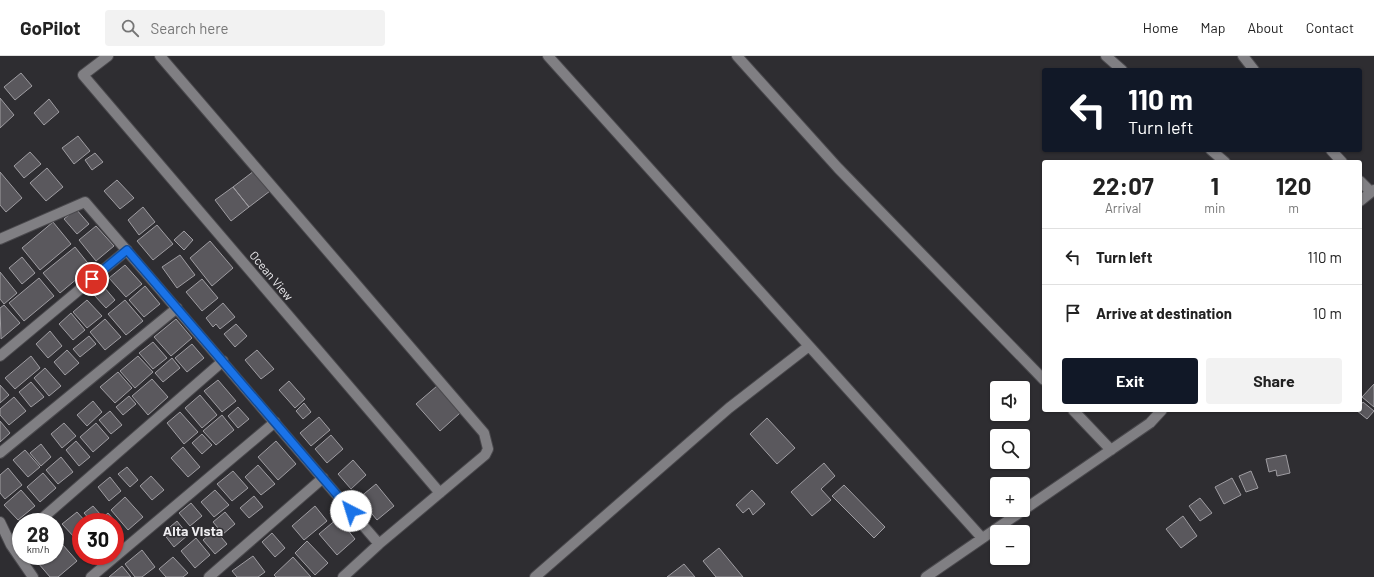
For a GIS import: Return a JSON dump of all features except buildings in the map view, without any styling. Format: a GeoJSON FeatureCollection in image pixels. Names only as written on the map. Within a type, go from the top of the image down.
{"type":"FeatureCollection","features":[{"type":"Feature","properties":{"kind":"street","name":"Ocean View"},"geometry":{"type":"LineString","coordinates":[[108,56],[83,75],[440,493]]}},
{"type":"Feature","properties":{"kind":"street"},"geometry":{"type":"LineString","coordinates":[[160,56],[484,433],[488,448],[485,455],[342,577]]}},
{"type":"Feature","properties":{"kind":"street"},"geometry":{"type":"LineString","coordinates":[[548,56],[982,538]]}},
{"type":"Feature","properties":{"kind":"street"},"geometry":{"type":"LineString","coordinates":[[738,56],[838,168],[1042,378]]}},
{"type":"Feature","properties":{"kind":"street"},"geometry":{"type":"LineString","coordinates":[[1106,56],[1120,68]]}},
{"type":"Feature","properties":{"kind":"street"},"geometry":{"type":"LineString","coordinates":[[1243,56],[1252,68]]}},
{"type":"Feature","properties":{"kind":"street"},"geometry":{"type":"LineString","coordinates":[[1213,152],[1223,160]]}},
{"type":"Feature","properties":{"kind":"street"},"geometry":{"type":"LineString","coordinates":[[1333,152],[1340,160]]}},
{"type":"Feature","properties":{"kind":"street"},"geometry":{"type":"LineString","coordinates":[[1362,183],[1373,191],[1362,199]]}},
{"type":"Feature","properties":{"kind":"street"},"geometry":{"type":"LineString","coordinates":[[0,238],[85,202],[276,422],[379,544]]}},
{"type":"Feature","properties":{"kind":"street"},"geometry":{"type":"LineString","coordinates":[[0,356],[127,250]]}},
{"type":"Feature","properties":{"kind":"street"},"geometry":{"type":"LineString","coordinates":[[0,453],[177,308]]}},
{"type":"Feature","properties":{"kind":"street"},"geometry":{"type":"LineString","coordinates":[[535,577],[729,408],[810,346]]}},
{"type":"Feature","properties":{"kind":"street"},"geometry":{"type":"LineString","coordinates":[[48,513],[223,361]]}},
{"type":"Feature","properties":{"kind":"street"},"geometry":{"type":"LineString","coordinates":[[1075,412],[1111,450]]}},
{"type":"Feature","properties":{"kind":"street"},"geometry":{"type":"LineString","coordinates":[[926,577],[1150,423],[1160,412]]}},
{"type":"Feature","properties":{"kind":"street"},"geometry":{"type":"LineString","coordinates":[[91,577],[276,422]]}},
{"type":"Feature","properties":{"kind":"street"},"geometry":{"type":"LineString","coordinates":[[209,577],[323,478]]}},
{"type":"Feature","properties":{"kind":"street"},"geometry":{"type":"LineString","coordinates":[[0,522],[11,545],[33,577]]}},
{"type":"Feature","properties":{"kind":"district","name":"Alta Vista"},"geometry":{"type":"Point","coordinates":[193,531]}},
{"type":"Feature","properties":{"kind":"route"},"geometry":{"type":"LineString","coordinates":[[92,279],[127,250],[351,511]]}}]}
